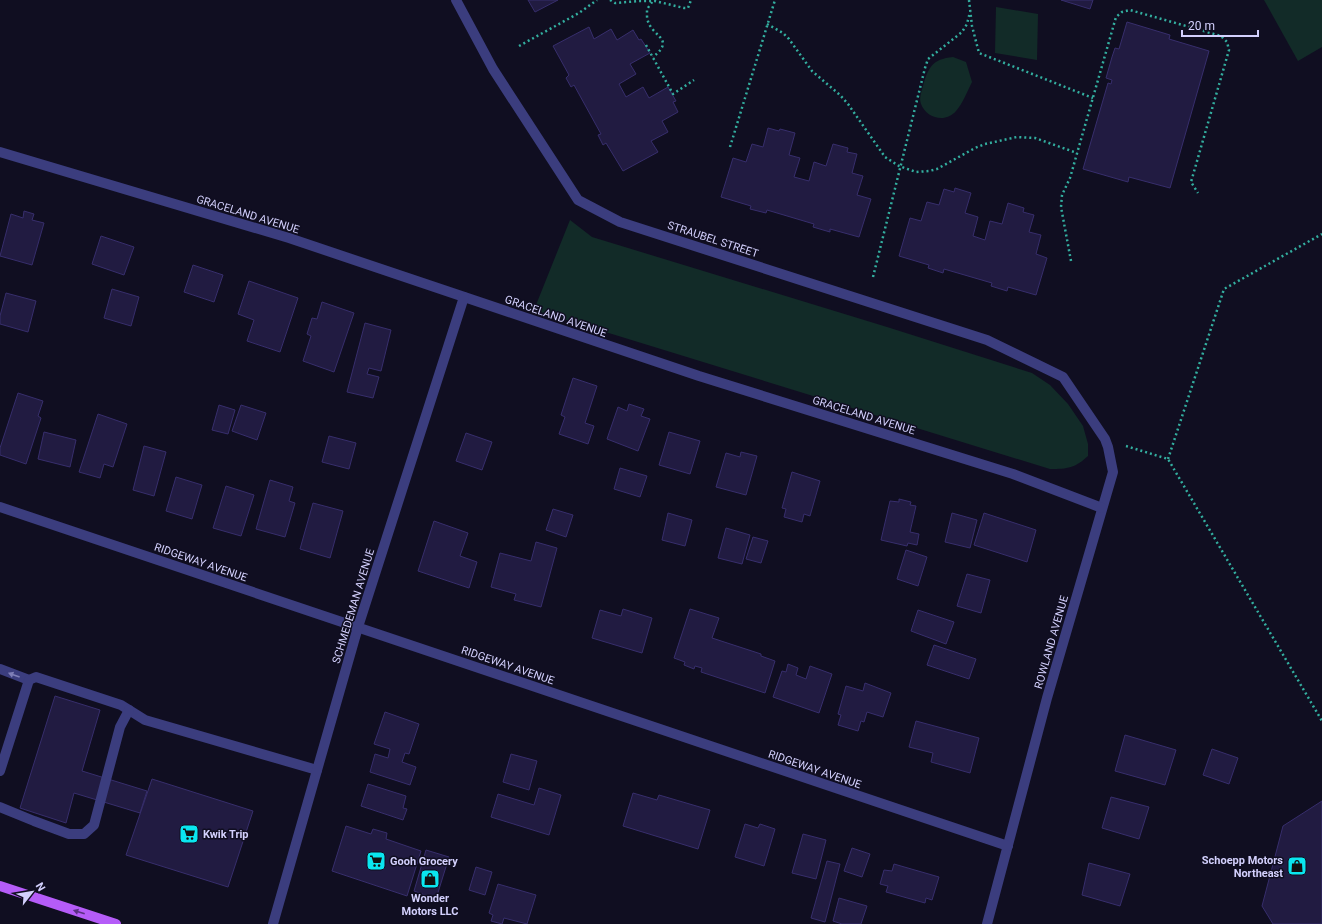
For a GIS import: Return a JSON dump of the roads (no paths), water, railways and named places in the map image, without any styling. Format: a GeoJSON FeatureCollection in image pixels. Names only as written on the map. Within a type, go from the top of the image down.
{"type":"FeatureCollection","features":[{"type":"Feature","properties":{"kind":"main road"},"geometry":{"type":"LineString","coordinates":[[0,886],[116,924]]}},
{"type":"Feature","properties":{"kind":"street","name":"STRAUBEL STREET"},"geometry":{"type":"LineString","coordinates":[[456,0],[493,69],[578,200],[620,222],[987,340],[1063,378]]}},
{"type":"Feature","properties":{"kind":"street","name":"GRACELAND AVENUE"},"geometry":{"type":"LineString","coordinates":[[0,152],[289,238],[699,376],[1013,474],[1102,508]]}},
{"type":"Feature","properties":{"kind":"street","name":"SCHMEDEMAN AVENUE"},"geometry":{"type":"LineString","coordinates":[[273,924],[358,627],[464,297]]}},
{"type":"Feature","properties":{"kind":"street","name":"ROWLAND AVENUE"},"geometry":{"type":"LineString","coordinates":[[987,924],[1047,698],[1113,472],[1105,439],[1063,378]]}},
{"type":"Feature","properties":{"kind":"street","name":"RIDGEWAY AVENUE"},"geometry":{"type":"LineString","coordinates":[[0,507],[1008,846]]}},
{"type":"Feature","properties":{"kind":"street"},"geometry":{"type":"LineString","coordinates":[[0,669],[29,680],[36,678],[120,705],[145,720],[317,770]]}},
{"type":"Feature","properties":{"kind":"street"},"geometry":{"type":"LineString","coordinates":[[0,771],[29,680]]}},
{"type":"Feature","properties":{"kind":"street"},"geometry":{"type":"LineString","coordinates":[[0,807],[69,834],[84,834],[94,825],[120,727],[129,710]]}},
{"type":"Feature","properties":{"kind":"place","name":"Kwik Trip"},"geometry":{"type":"Point","coordinates":[189,834]}},
{"type":"Feature","properties":{"kind":"place","name":"Gooh Grocery"},"geometry":{"type":"Point","coordinates":[376,861]}},
{"type":"Feature","properties":{"kind":"place","name":"Schoepp Motors Northeast"},"geometry":{"type":"Point","coordinates":[1297,866]}},
{"type":"Feature","properties":{"kind":"place","name":"Wonder Motors LLC"},"geometry":{"type":"Point","coordinates":[430,879]}}]}
